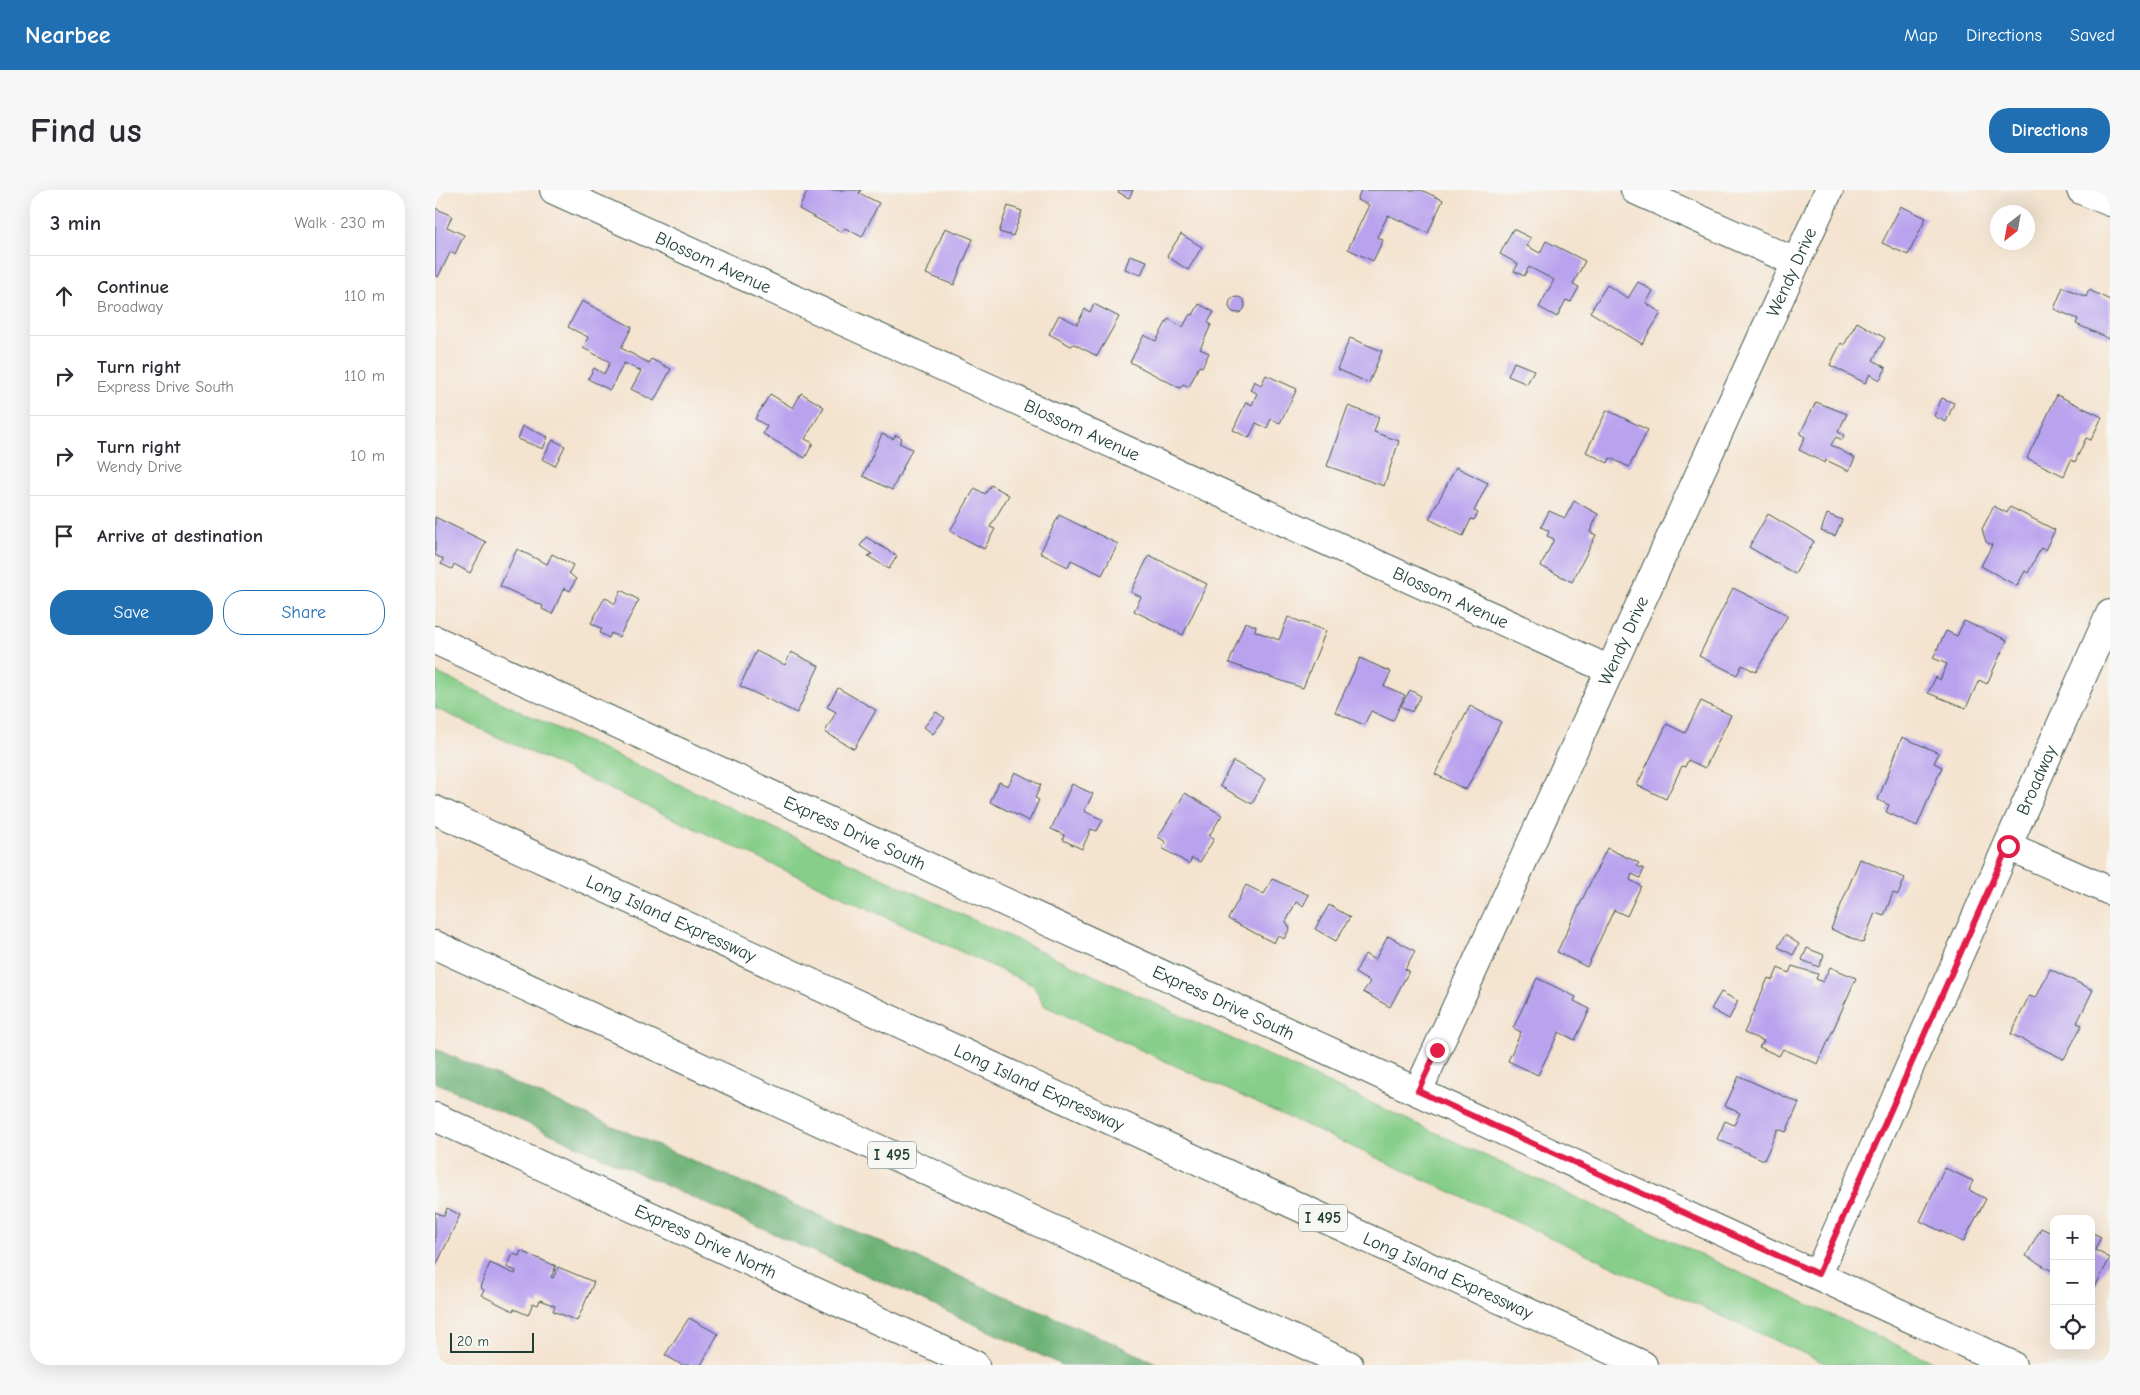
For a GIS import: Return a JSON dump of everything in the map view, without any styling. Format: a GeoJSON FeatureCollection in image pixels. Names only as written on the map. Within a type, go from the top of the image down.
{"type":"FeatureCollection","features":[{"type":"Feature","properties":{"kind":"main road","name":"Blossom Avenue"},"geometry":{"type":"LineString","coordinates":[[554,190],[1610,670]]}},
{"type":"Feature","properties":{"kind":"main road"},"geometry":{"type":"LineString","coordinates":[[1635,190],[1795,262]]}},
{"type":"Feature","properties":{"kind":"main road","name":"Wendy Drive"},"geometry":{"type":"LineString","coordinates":[[1418,1091],[1829,190]]}},
{"type":"Feature","properties":{"kind":"main road"},"geometry":{"type":"LineString","coordinates":[[2081,190],[2110,202]]}},
{"type":"Feature","properties":{"kind":"main road","name":"Broadway"},"geometry":{"type":"LineString","coordinates":[[1818,1274],[2110,614]]}},
{"type":"Feature","properties":{"kind":"main road","name":"Express Drive South"},"geometry":{"type":"LineString","coordinates":[[435,640],[1818,1274],[2012,1365]]}},
{"type":"Feature","properties":{"kind":"main road","name":"Long Island Expressway"},"geometry":{"type":"LineString","coordinates":[[435,810],[1643,1365]]}},
{"type":"Feature","properties":{"kind":"main road"},"geometry":{"type":"LineString","coordinates":[[2008,846],[2110,891]]}},
{"type":"Feature","properties":{"kind":"main road","name":"I 495"},"geometry":{"type":"LineString","coordinates":[[435,945],[1349,1365]]}},
{"type":"Feature","properties":{"kind":"main road","name":"Express Drive North"},"geometry":{"type":"LineString","coordinates":[[435,1117],[975,1365]]}},
{"type":"Feature","properties":{"kind":"green space"},"geometry":{"type":"Polygon","coordinates":[[[435,672],[1940,1365],[1829,1365],[1045,1006],[1033,985],[435,708],[435,672]]]}},
{"type":"Feature","properties":{"kind":"green space"},"geometry":{"type":"Polygon","coordinates":[[[435,1049],[1111,1342],[1160,1365],[1062,1365],[935,1306],[435,1082],[435,1049]]]}},
{"type":"Feature","properties":{"kind":"building"},"geometry":{"type":"Polygon","coordinates":[[[808,190],[861,190],[859,193],[879,203],[862,237],[845,228],[842,232],[799,209],[808,190]]]}},
{"type":"Feature","properties":{"kind":"building"},"geometry":{"type":"Polygon","coordinates":[[[1119,190],[1133,190],[1129,198],[1118,192],[1119,190]]]}},
{"type":"Feature","properties":{"kind":"building"},"geometry":{"type":"Polygon","coordinates":[[[1361,190],[1421,190],[1443,200],[1428,233],[1388,215],[1377,237],[1383,240],[1373,261],[1348,249],[1369,205],[1357,200],[1361,190]]]}},
{"type":"Feature","properties":{"kind":"building"},"geometry":{"type":"Polygon","coordinates":[[[1008,206],[1022,211],[1013,236],[999,232],[1008,206]]]}},
{"type":"Feature","properties":{"kind":"building"},"geometry":{"type":"Polygon","coordinates":[[[1901,206],[1926,218],[1908,255],[1882,243],[1901,206]]]}},
{"type":"Feature","properties":{"kind":"building"},"geometry":{"type":"Polygon","coordinates":[[[435,208],[452,216],[447,227],[464,235],[455,254],[451,251],[438,277],[435,275],[435,208]]]}},
{"type":"Feature","properties":{"kind":"building"},"geometry":{"type":"Polygon","coordinates":[[[945,228],[973,239],[954,285],[926,274],[945,228]]]}},
{"type":"Feature","properties":{"kind":"building"},"geometry":{"type":"Polygon","coordinates":[[[1513,229],[1531,238],[1527,246],[1540,253],[1546,241],[1585,261],[1573,284],[1579,287],[1571,302],[1566,300],[1557,317],[1539,307],[1554,280],[1529,267],[1524,276],[1514,271],[1518,264],[1500,254],[1513,229]]]}},
{"type":"Feature","properties":{"kind":"building"},"geometry":{"type":"Polygon","coordinates":[[[1181,234],[1202,247],[1188,270],[1167,256],[1181,234]]]}},
{"type":"Feature","properties":{"kind":"building"},"geometry":{"type":"Polygon","coordinates":[[[1130,255],[1147,261],[1141,275],[1125,269],[1130,255]]]}},
{"type":"Feature","properties":{"kind":"building"},"geometry":{"type":"Polygon","coordinates":[[[1638,282],[1653,291],[1646,303],[1661,313],[1642,344],[1590,312],[1607,285],[1628,298],[1638,282]]]}},
{"type":"Feature","properties":{"kind":"building"},"geometry":{"type":"Polygon","coordinates":[[[2063,287],[2086,297],[2089,290],[2110,300],[2110,339],[2076,324],[2078,319],[2054,309],[2063,287]]]}},
{"type":"Feature","properties":{"kind":"building"},"geometry":{"type":"Polygon","coordinates":[[[1234,297],[1240,297],[1245,302],[1243,311],[1234,313],[1229,308],[1229,302],[1234,297]]]}},
{"type":"Feature","properties":{"kind":"building"},"geometry":{"type":"Polygon","coordinates":[[[582,301],[632,327],[621,348],[649,363],[651,359],[671,369],[654,401],[631,389],[641,371],[624,363],[610,390],[588,379],[594,368],[604,374],[610,362],[583,348],[588,337],[568,327],[582,301]]]}},
{"type":"Feature","properties":{"kind":"building"},"geometry":{"type":"Polygon","coordinates":[[[1094,304],[1119,317],[1097,356],[1074,344],[1071,346],[1049,334],[1059,315],[1077,324],[1085,309],[1090,312],[1094,304]]]}},
{"type":"Feature","properties":{"kind":"building"},"geometry":{"type":"Polygon","coordinates":[[[1199,304],[1214,312],[1208,322],[1211,325],[1200,349],[1209,353],[1202,367],[1199,366],[1189,387],[1183,384],[1180,388],[1130,362],[1144,335],[1156,341],[1168,319],[1183,327],[1190,314],[1193,315],[1199,304]]]}},
{"type":"Feature","properties":{"kind":"building"},"geometry":{"type":"Polygon","coordinates":[[[1857,322],[1885,338],[1873,360],[1886,368],[1880,380],[1870,374],[1865,383],[1830,365],[1841,343],[1844,345],[1857,322]]]}},
{"type":"Feature","properties":{"kind":"building"},"geometry":{"type":"Polygon","coordinates":[[[1350,338],[1382,351],[1369,383],[1337,369],[1350,338]]]}},
{"type":"Feature","properties":{"kind":"building"},"geometry":{"type":"Polygon","coordinates":[[[1514,362],[1534,370],[1527,384],[1508,376],[1514,362]]]}},
{"type":"Feature","properties":{"kind":"building"},"geometry":{"type":"Polygon","coordinates":[[[1266,375],[1297,389],[1280,423],[1271,419],[1267,428],[1256,423],[1249,438],[1233,430],[1246,402],[1252,405],[1257,393],[1250,390],[1254,381],[1261,385],[1266,375]]]}},
{"type":"Feature","properties":{"kind":"building"},"geometry":{"type":"Polygon","coordinates":[[[801,393],[824,407],[805,439],[813,443],[805,458],[763,434],[767,426],[755,419],[770,394],[793,408],[801,393]]]}},
{"type":"Feature","properties":{"kind":"building"},"geometry":{"type":"Polygon","coordinates":[[[2057,395],[2102,417],[2091,440],[2086,438],[2075,462],[2071,460],[2064,476],[2027,458],[2057,395]]]}},
{"type":"Feature","properties":{"kind":"building"},"geometry":{"type":"Polygon","coordinates":[[[1942,398],[1954,403],[1946,422],[1934,416],[1942,398]]]}},
{"type":"Feature","properties":{"kind":"building"},"geometry":{"type":"Polygon","coordinates":[[[1816,402],[1847,414],[1838,432],[1844,435],[1842,440],[1836,437],[1831,445],[1855,458],[1849,471],[1826,460],[1825,463],[1799,450],[1805,437],[1800,434],[1816,402]]]}},
{"type":"Feature","properties":{"kind":"building"},"geometry":{"type":"Polygon","coordinates":[[[1348,406],[1379,417],[1374,432],[1399,441],[1384,486],[1327,466],[1348,406]]]}},
{"type":"Feature","properties":{"kind":"building"},"geometry":{"type":"Polygon","coordinates":[[[1607,410],[1648,430],[1629,467],[1610,458],[1608,463],[1586,452],[1607,410]]]}},
{"type":"Feature","properties":{"kind":"building"},"geometry":{"type":"Polygon","coordinates":[[[523,426],[548,437],[543,449],[518,439],[523,426]]]}},
{"type":"Feature","properties":{"kind":"building"},"geometry":{"type":"Polygon","coordinates":[[[882,434],[893,439],[896,435],[902,438],[899,443],[912,449],[892,490],[863,476],[882,434]]]}},
{"type":"Feature","properties":{"kind":"building"},"geometry":{"type":"Polygon","coordinates":[[[553,440],[565,446],[555,466],[542,459],[553,440]]]}},
{"type":"Feature","properties":{"kind":"building"},"geometry":{"type":"Polygon","coordinates":[[[1456,467],[1488,483],[1474,511],[1478,513],[1474,520],[1471,519],[1463,536],[1429,519],[1456,467]]]}},
{"type":"Feature","properties":{"kind":"building"},"geometry":{"type":"Polygon","coordinates":[[[991,485],[1009,495],[990,527],[995,529],[984,549],[950,531],[975,488],[985,494],[991,485]]]}},
{"type":"Feature","properties":{"kind":"building"},"geometry":{"type":"Polygon","coordinates":[[[1574,501],[1598,514],[1590,532],[1596,535],[1572,582],[1541,566],[1554,539],[1547,536],[1549,531],[1541,527],[1549,511],[1565,518],[1574,501]]]}},
{"type":"Feature","properties":{"kind":"building"},"geometry":{"type":"Polygon","coordinates":[[[1994,506],[2007,513],[2010,507],[2055,530],[2045,550],[2041,548],[2028,573],[2025,571],[2017,586],[1981,566],[1992,545],[1986,542],[1982,529],[1994,506]]]}},
{"type":"Feature","properties":{"kind":"building"},"geometry":{"type":"Polygon","coordinates":[[[1768,514],[1814,541],[1795,574],[1749,547],[1768,514]]]}},
{"type":"Feature","properties":{"kind":"building"},"geometry":{"type":"Polygon","coordinates":[[[1827,514],[1842,520],[1835,536],[1821,531],[1827,514]]]}},
{"type":"Feature","properties":{"kind":"building"},"geometry":{"type":"Polygon","coordinates":[[[1059,515],[1118,544],[1102,575],[1071,560],[1068,567],[1040,553],[1059,515]]]}},
{"type":"Feature","properties":{"kind":"building"},"geometry":{"type":"Polygon","coordinates":[[[435,517],[486,542],[470,573],[454,564],[452,569],[441,564],[443,559],[435,555],[435,517]]]}},
{"type":"Feature","properties":{"kind":"building"},"geometry":{"type":"Polygon","coordinates":[[[866,537],[897,556],[889,569],[868,556],[872,554],[860,546],[866,537]]]}},
{"type":"Feature","properties":{"kind":"building"},"geometry":{"type":"Polygon","coordinates":[[[517,549],[547,564],[552,554],[573,565],[569,573],[576,579],[570,591],[564,588],[552,614],[542,609],[543,606],[500,586],[517,549]]]}},
{"type":"Feature","properties":{"kind":"building"},"geometry":{"type":"Polygon","coordinates":[[[1149,555],[1207,584],[1183,635],[1134,611],[1141,597],[1131,592],[1149,555]]]}},
{"type":"Feature","properties":{"kind":"building"},"geometry":{"type":"Polygon","coordinates":[[[1733,588],[1788,615],[1756,672],[1742,665],[1737,675],[1699,656],[1733,588]]]}},
{"type":"Feature","properties":{"kind":"building"},"geometry":{"type":"Polygon","coordinates":[[[621,590],[639,600],[619,637],[611,633],[609,638],[600,633],[602,629],[591,623],[605,597],[615,604],[621,590]]]}},
{"type":"Feature","properties":{"kind":"building"},"geometry":{"type":"Polygon","coordinates":[[[1288,617],[1326,631],[1303,688],[1229,663],[1245,622],[1256,626],[1255,631],[1279,640],[1288,617]]]}},
{"type":"Feature","properties":{"kind":"building"},"geometry":{"type":"Polygon","coordinates":[[[1964,621],[2007,640],[1987,684],[1979,680],[1966,708],[1928,693],[1936,677],[1940,680],[1947,664],[1933,658],[1946,631],[1957,636],[1964,621]]]}},
{"type":"Feature","properties":{"kind":"building"},"geometry":{"type":"Polygon","coordinates":[[[756,651],[785,665],[791,652],[819,666],[797,713],[740,686],[756,651]]]}},
{"type":"Feature","properties":{"kind":"building"},"geometry":{"type":"Polygon","coordinates":[[[1360,658],[1391,672],[1384,686],[1405,695],[1393,721],[1371,711],[1364,725],[1335,712],[1360,658]]]}},
{"type":"Feature","properties":{"kind":"building"},"geometry":{"type":"Polygon","coordinates":[[[838,688],[876,710],[854,749],[825,732],[836,712],[827,707],[838,688]]]}},
{"type":"Feature","properties":{"kind":"building"},"geometry":{"type":"Polygon","coordinates":[[[1410,690],[1421,696],[1412,712],[1401,706],[1410,690]]]}},
{"type":"Feature","properties":{"kind":"building"},"geometry":{"type":"Polygon","coordinates":[[[1701,701],[1731,715],[1705,768],[1688,760],[1685,767],[1682,766],[1666,799],[1637,785],[1667,724],[1685,733],[1701,701]]]}},
{"type":"Feature","properties":{"kind":"building"},"geometry":{"type":"Polygon","coordinates":[[[1470,706],[1501,722],[1466,790],[1435,774],[1470,706]]]}},
{"type":"Feature","properties":{"kind":"building"},"geometry":{"type":"Polygon","coordinates":[[[936,712],[945,718],[933,734],[924,727],[936,712]]]}},
{"type":"Feature","properties":{"kind":"building"},"geometry":{"type":"Polygon","coordinates":[[[1902,737],[1939,753],[1934,763],[1942,767],[1917,826],[1886,812],[1889,805],[1878,800],[1902,737]]]}},
{"type":"Feature","properties":{"kind":"building"},"geometry":{"type":"Polygon","coordinates":[[[1233,761],[1265,779],[1252,804],[1220,786],[1233,761]]]}},
{"type":"Feature","properties":{"kind":"building"},"geometry":{"type":"Polygon","coordinates":[[[1015,772],[1041,785],[1035,798],[1039,800],[1029,821],[990,802],[999,782],[1008,786],[1015,772]]]}},
{"type":"Feature","properties":{"kind":"building"},"geometry":{"type":"Polygon","coordinates":[[[1072,784],[1093,794],[1084,811],[1103,820],[1097,831],[1091,829],[1082,849],[1063,840],[1064,835],[1051,829],[1072,784]]]}},
{"type":"Feature","properties":{"kind":"building"},"geometry":{"type":"Polygon","coordinates":[[[1185,793],[1222,815],[1209,836],[1214,839],[1200,862],[1192,858],[1189,864],[1162,848],[1166,842],[1158,837],[1185,793]]]}},
{"type":"Feature","properties":{"kind":"building"},"geometry":{"type":"Polygon","coordinates":[[[1607,848],[1639,863],[1637,866],[1644,869],[1640,878],[1632,874],[1630,880],[1641,886],[1627,916],[1614,910],[1587,967],[1557,952],[1607,848]]]}},
{"type":"Feature","properties":{"kind":"building"},"geometry":{"type":"Polygon","coordinates":[[[1860,859],[1905,878],[1898,895],[1893,893],[1884,916],[1875,913],[1863,943],[1831,929],[1860,859]]]}},
{"type":"Feature","properties":{"kind":"building"},"geometry":{"type":"Polygon","coordinates":[[[1272,879],[1309,895],[1303,906],[1296,902],[1286,922],[1290,928],[1284,939],[1278,935],[1274,943],[1228,919],[1246,885],[1264,894],[1272,879]]]}},
{"type":"Feature","properties":{"kind":"building"},"geometry":{"type":"Polygon","coordinates":[[[1329,905],[1350,917],[1336,941],[1315,929],[1329,905]]]}},
{"type":"Feature","properties":{"kind":"building"},"geometry":{"type":"Polygon","coordinates":[[[1785,935],[1799,944],[1793,955],[1778,947],[1785,935]]]}},
{"type":"Feature","properties":{"kind":"building"},"geometry":{"type":"Polygon","coordinates":[[[1388,936],[1415,951],[1405,969],[1409,971],[1390,1007],[1363,992],[1370,982],[1355,973],[1365,954],[1375,960],[1388,936]]]}},
{"type":"Feature","properties":{"kind":"building"},"geometry":{"type":"Polygon","coordinates":[[[1807,948],[1824,955],[1819,967],[1802,960],[1807,948]]]}},
{"type":"Feature","properties":{"kind":"building"},"geometry":{"type":"Polygon","coordinates":[[[1792,966],[1818,974],[1816,979],[1823,982],[1830,967],[1856,978],[1818,1064],[1783,1049],[1779,1056],[1759,1047],[1764,1041],[1744,1033],[1768,978],[1773,980],[1778,968],[1789,973],[1792,966]]]}},
{"type":"Feature","properties":{"kind":"building"},"geometry":{"type":"Polygon","coordinates":[[[2050,969],[2093,990],[2077,1023],[2082,1025],[2064,1059],[2011,1034],[2029,996],[2036,998],[2050,969]]]}},
{"type":"Feature","properties":{"kind":"building"},"geometry":{"type":"Polygon","coordinates":[[[1537,978],[1576,997],[1574,1001],[1590,1009],[1575,1040],[1559,1032],[1538,1075],[1508,1061],[1521,1032],[1513,1028],[1537,978]]]}},
{"type":"Feature","properties":{"kind":"building"},"geometry":{"type":"Polygon","coordinates":[[[1721,992],[1738,1001],[1729,1019],[1711,1009],[1721,992]]]}},
{"type":"Feature","properties":{"kind":"building"},"geometry":{"type":"Polygon","coordinates":[[[1739,1076],[1799,1103],[1786,1132],[1778,1129],[1764,1160],[1717,1139],[1725,1121],[1734,1125],[1740,1113],[1725,1106],[1739,1076]]]}},
{"type":"Feature","properties":{"kind":"building"},"geometry":{"type":"Polygon","coordinates":[[[1945,1168],[1973,1181],[1969,1190],[1986,1199],[1963,1242],[1920,1221],[1945,1168]]]}},
{"type":"Feature","properties":{"kind":"building"},"geometry":{"type":"Polygon","coordinates":[[[447,1208],[460,1215],[435,1268],[435,1212],[444,1216],[447,1208]]]}},
{"type":"Feature","properties":{"kind":"building"},"geometry":{"type":"Polygon","coordinates":[[[2041,1228],[2050,1232],[2050,1270],[2026,1256],[2041,1228]]]}},
{"type":"Feature","properties":{"kind":"building"},"geometry":{"type":"Polygon","coordinates":[[[2095,1234],[2101,1237],[2095,1250],[2095,1234]]]}},
{"type":"Feature","properties":{"kind":"building"},"geometry":{"type":"Polygon","coordinates":[[[2095,1250],[2110,1258],[2095,1287],[2095,1250]]]}},
{"type":"Feature","properties":{"kind":"building"},"geometry":{"type":"Polygon","coordinates":[[[521,1251],[556,1266],[551,1277],[553,1278],[558,1267],[594,1282],[577,1321],[553,1311],[555,1306],[540,1300],[538,1305],[533,1303],[528,1315],[514,1309],[513,1311],[481,1295],[484,1290],[480,1287],[490,1263],[515,1274],[516,1271],[507,1267],[513,1254],[519,1256],[521,1251]]]}},
{"type":"Feature","properties":{"kind":"building"},"geometry":{"type":"Polygon","coordinates":[[[689,1318],[718,1334],[701,1365],[682,1365],[665,1355],[689,1318]]]}},
{"type":"Feature","properties":{"kind":"route"},"geometry":{"type":"LineString","coordinates":[[1437,1050],[1418,1091],[1818,1274],[2008,846]]}}]}
